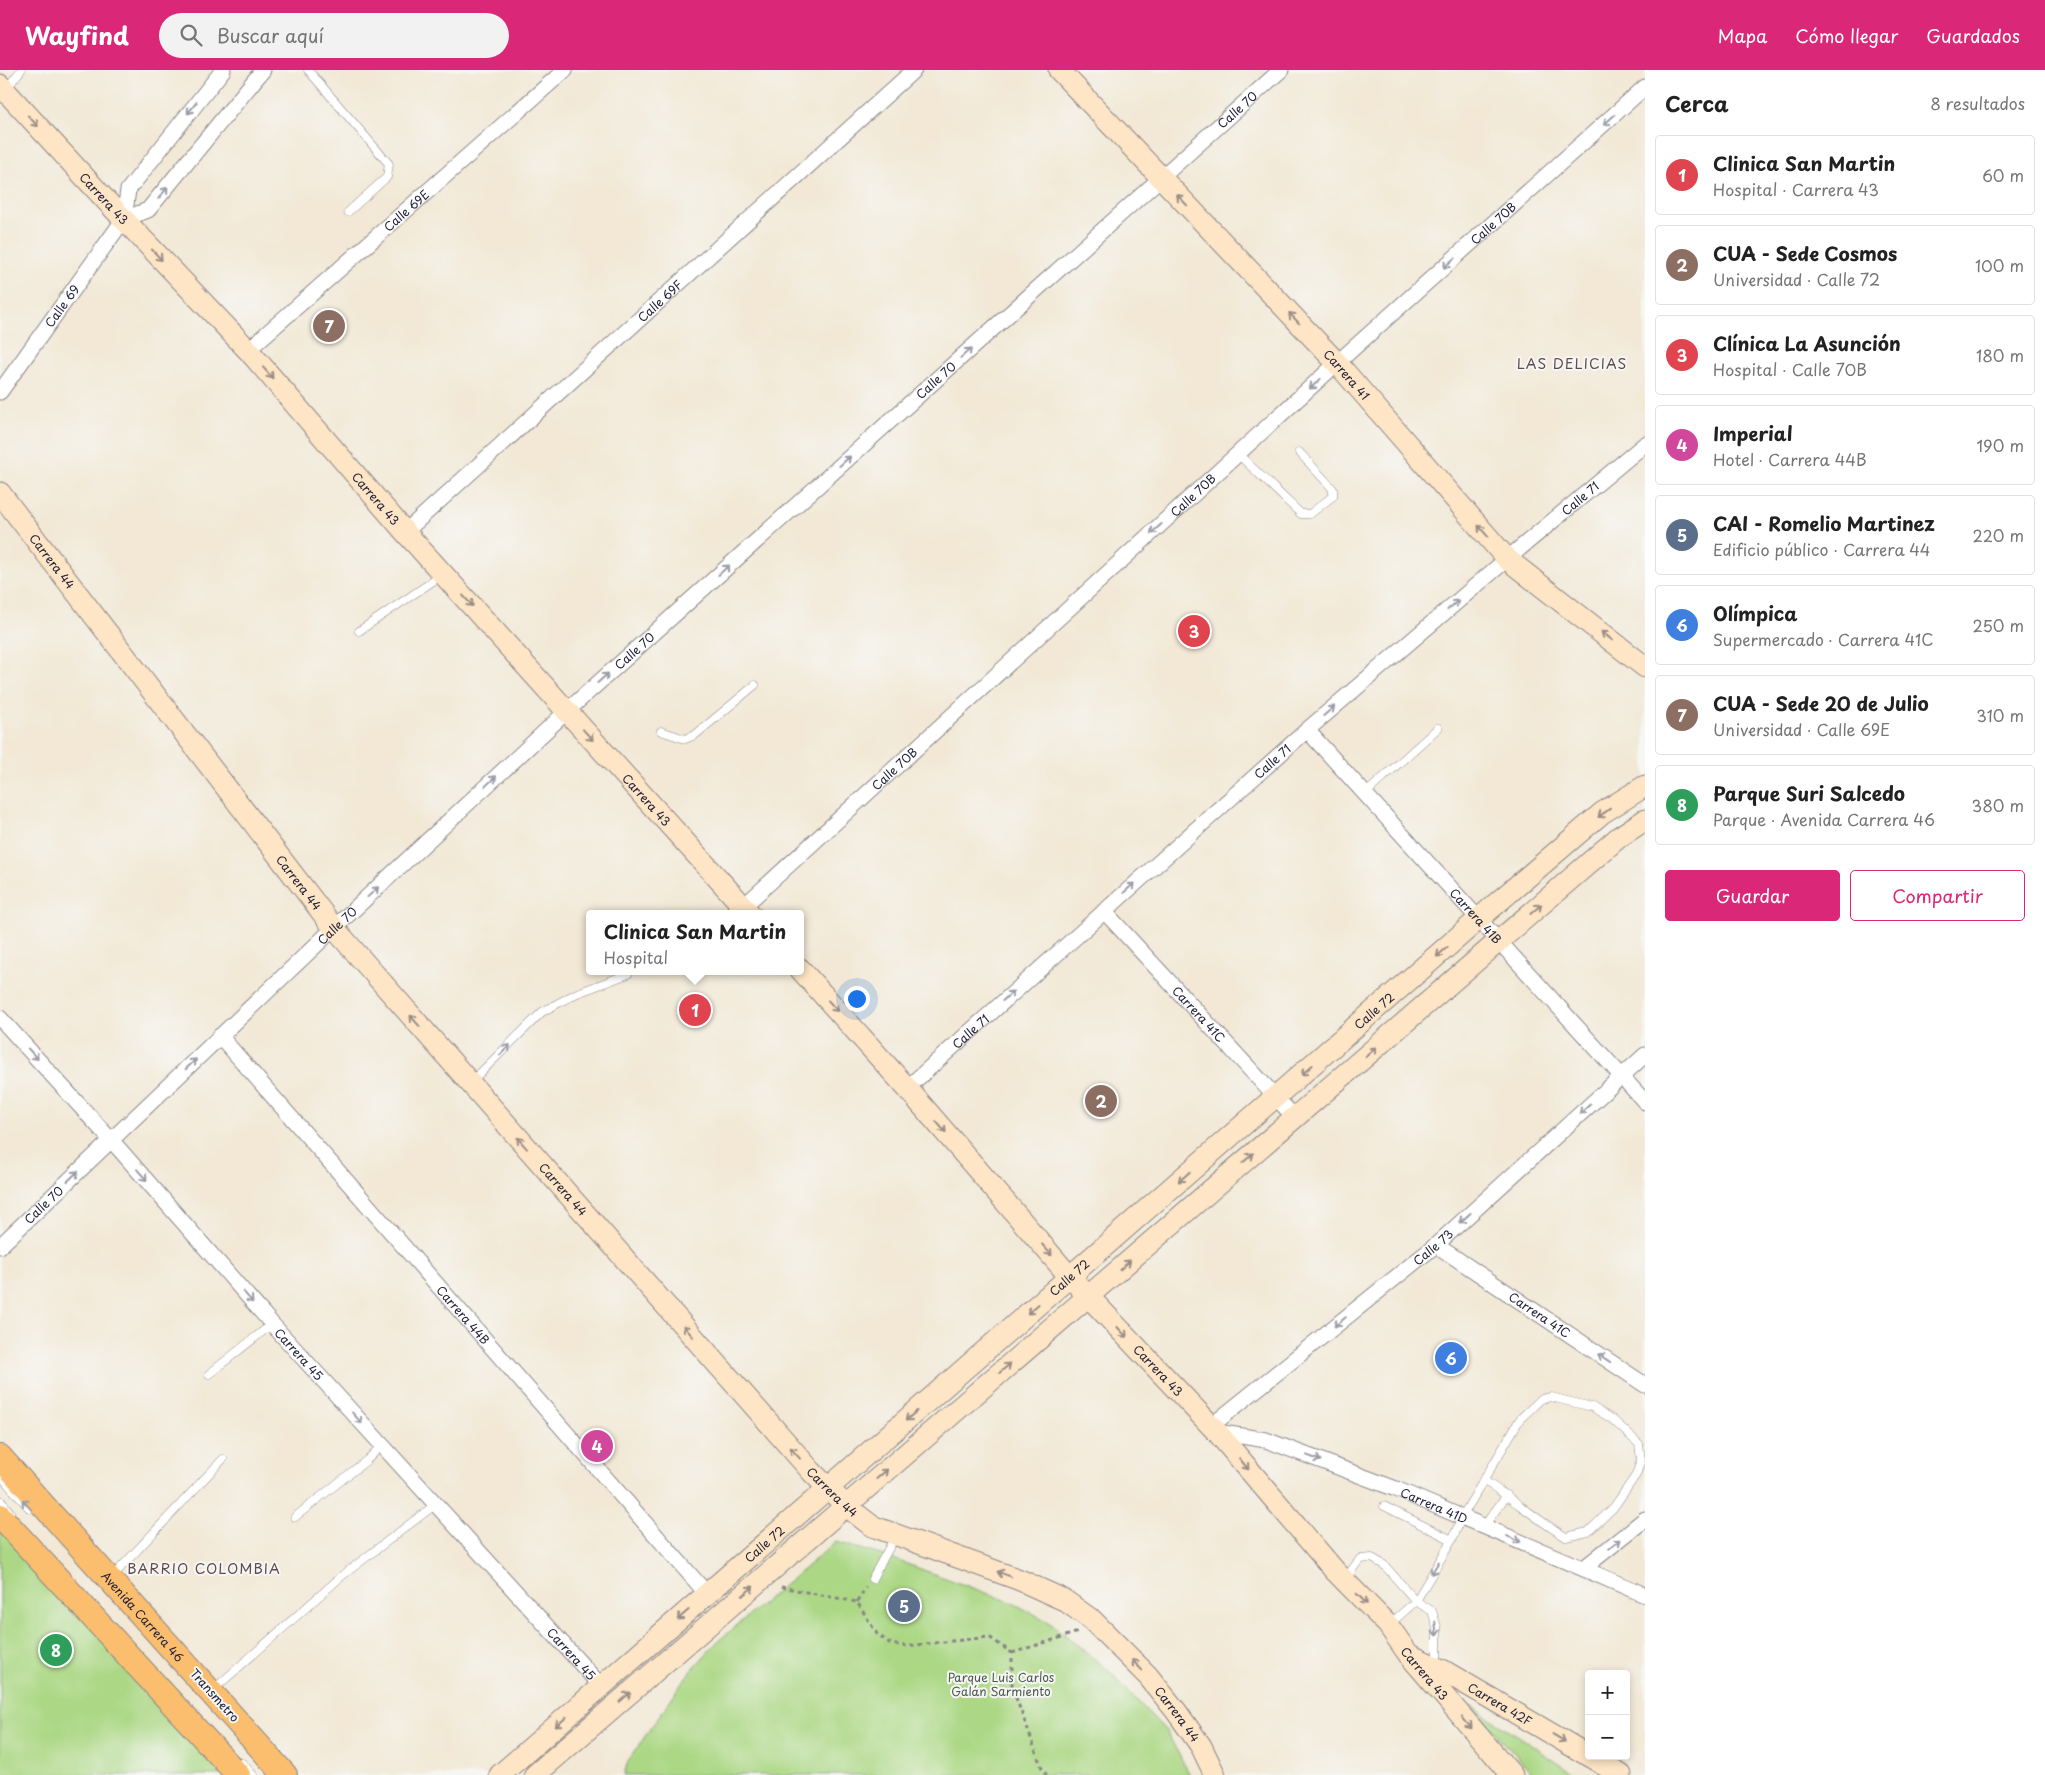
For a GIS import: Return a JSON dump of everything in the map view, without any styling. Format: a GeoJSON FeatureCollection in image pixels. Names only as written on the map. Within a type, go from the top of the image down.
{"type":"FeatureCollection","features":[{"type":"Feature","properties":{"kind":"main road","name":"Avenida Carrera 46"},"geometry":{"type":"LineString","coordinates":[[0,1457],[285,1775]]}},
{"type":"Feature","properties":{"kind":"main road"},"geometry":{"type":"LineString","coordinates":[[7,1516],[235,1764]]}},
{"type":"Feature","properties":{"kind":"street","name":"Calle 69"},"geometry":{"type":"LineString","coordinates":[[0,392],[124,219],[128,190],[222,70]]}},
{"type":"Feature","properties":{"kind":"street"},"geometry":{"type":"LineString","coordinates":[[124,219],[148,210],[263,70]]}},
{"type":"Feature","properties":{"kind":"street","name":"Calle 69E"},"geometry":{"type":"LineString","coordinates":[[248,350],[565,70]]}},
{"type":"Feature","properties":{"kind":"street","name":"Calle 69F"},"geometry":{"type":"LineString","coordinates":[[405,532],[914,70]]}},
{"type":"Feature","properties":{"kind":"street","name":"Carrera 41"},"geometry":{"type":"LineString","coordinates":[[1059,70],[1337,363],[1507,558],[1645,666]]}},
{"type":"Feature","properties":{"kind":"street","name":"Calle 70"},"geometry":{"type":"LineString","coordinates":[[0,1246],[334,928],[567,711],[1281,70]]}},
{"type":"Feature","properties":{"kind":"street","name":"Carrera 43"},"geometry":{"type":"LineString","coordinates":[[3,87],[248,350],[405,532],[747,910]]}},
{"type":"Feature","properties":{"kind":"street","name":"Calle 70B"},"geometry":{"type":"LineString","coordinates":[[747,910],[1337,363],[1645,87]]}},
{"type":"Feature","properties":{"kind":"street","name":"Calle 71"},"geometry":{"type":"LineString","coordinates":[[907,1088],[1307,730],[1507,558],[1645,444]]}},
{"type":"Feature","properties":{"kind":"street","name":"Carrera 44"},"geometry":{"type":"LineString","coordinates":[[0,493],[334,928],[828,1488],[863,1521],[1020,1580],[1064,1600],[1092,1620],[1148,1676],[1176,1711],[1201,1746],[1215,1775]]}},
{"type":"Feature","properties":{"kind":"street","name":"Carrera 41B"},"geometry":{"type":"LineString","coordinates":[[1307,730],[1645,1102]]}},
{"type":"Feature","properties":{"kind":"street","name":"Calle 72"},"geometry":{"type":"LineString","coordinates":[[500,1775],[1479,919],[1602,814],[1645,786]]}},
{"type":"Feature","properties":{"kind":"street","name":"Calle 72"},"geometry":{"type":"LineString","coordinates":[[535,1775],[1619,837],[1645,820]]}},
{"type":"Feature","properties":{"kind":"street","name":"Carrera 41C"},"geometry":{"type":"LineString","coordinates":[[1104,911],[1295,1118]]}},
{"type":"Feature","properties":{"kind":"street","name":"Carrera 43"},"geometry":{"type":"LineString","coordinates":[[804,973],[907,1088],[1070,1277],[1214,1429],[1344,1580],[1388,1625],[1409,1655],[1512,1775]]}},
{"type":"Feature","properties":{"kind":"street","name":"Carrera 45"},"geometry":{"type":"LineString","coordinates":[[0,1018],[111,1140],[272,1324],[602,1686]]}},
{"type":"Feature","properties":{"kind":"street","name":"Carrera 44B"},"geometry":{"type":"LineString","coordinates":[[220,1036],[707,1594]]}},
{"type":"Feature","properties":{"kind":"street","name":"Calle 73"},"geometry":{"type":"LineString","coordinates":[[1214,1429],[1436,1245],[1645,1055]]}},
{"type":"Feature","properties":{"kind":"street","name":"Carrera 41C"},"geometry":{"type":"LineString","coordinates":[[1436,1245],[1645,1385]]}},
{"type":"Feature","properties":{"kind":"street","name":"Carrera 41D"},"geometry":{"type":"LineString","coordinates":[[1214,1429],[1266,1440],[1396,1489],[1645,1595]]}},
{"type":"Feature","properties":{"kind":"street"},"geometry":{"type":"LineString","coordinates":[[1584,1568],[1645,1519]]}},
{"type":"Feature","properties":{"kind":"street","name":"Carrera 42F"},"geometry":{"type":"LineString","coordinates":[[1409,1655],[1437,1667],[1585,1754]]}},
{"type":"Feature","properties":{"kind":"street","name":"Carrera 42F"},"geometry":{"type":"LineString","coordinates":[[1596,1760],[1621,1775]]}},
{"type":"Feature","properties":{"kind":"lane"},"geometry":{"type":"LineString","coordinates":[[3,87],[21,70]]}},
{"type":"Feature","properties":{"kind":"lane"},"geometry":{"type":"LineString","coordinates":[[308,70],[390,164],[387,177],[348,212]]}},
{"type":"Feature","properties":{"kind":"lane"},"geometry":{"type":"LineString","coordinates":[[1238,454],[1301,514],[1310,514],[1333,496],[1333,489],[1299,452]]}},
{"type":"Feature","properties":{"kind":"lane"},"geometry":{"type":"LineString","coordinates":[[359,631],[444,574]]}},
{"type":"Feature","properties":{"kind":"lane"},"geometry":{"type":"LineString","coordinates":[[661,731],[685,739],[695,736],[755,685]]}},
{"type":"Feature","properties":{"kind":"lane"},"geometry":{"type":"LineString","coordinates":[[1365,794],[1438,728]]}},
{"type":"Feature","properties":{"kind":"lane"},"geometry":{"type":"LineString","coordinates":[[470,1083],[542,1012],[575,994],[623,975]]}},
{"type":"Feature","properties":{"kind":"lane"},"geometry":{"type":"LineString","coordinates":[[209,1374],[272,1324]]}},
{"type":"Feature","properties":{"kind":"lane"},"geometry":{"type":"LineString","coordinates":[[1388,1625],[1416,1601],[1452,1540],[1462,1517],[1483,1480],[1520,1419],[1541,1399],[1551,1397],[1592,1407],[1612,1419],[1639,1444],[1641,1460],[1636,1475],[1614,1507],[1588,1532],[1566,1537],[1540,1522],[1507,1495],[1483,1480]]}},
{"type":"Feature","properties":{"kind":"lane"},"geometry":{"type":"LineString","coordinates":[[295,1518],[367,1460],[382,1445]]}},
{"type":"Feature","properties":{"kind":"lane"},"geometry":{"type":"LineString","coordinates":[[110,1580],[224,1460]]}},
{"type":"Feature","properties":{"kind":"lane"},"geometry":{"type":"LineString","coordinates":[[0,1475],[33,1512]]}},
{"type":"Feature","properties":{"kind":"lane"},"geometry":{"type":"LineString","coordinates":[[1484,1526],[1507,1495]]}},
{"type":"Feature","properties":{"kind":"lane"},"geometry":{"type":"LineString","coordinates":[[0,1500],[7,1516]]}},
{"type":"Feature","properties":{"kind":"lane"},"geometry":{"type":"LineString","coordinates":[[210,1692],[343,1574],[436,1504]]}},
{"type":"Feature","properties":{"kind":"lane"},"geometry":{"type":"LineString","coordinates":[[1384,1506],[1452,1540]]}},
{"type":"Feature","properties":{"kind":"lane"},"geometry":{"type":"LineString","coordinates":[[872,1579],[897,1535]]}},
{"type":"Feature","properties":{"kind":"lane"},"geometry":{"type":"LineString","coordinates":[[1344,1580],[1360,1559],[1372,1558],[1384,1565],[1416,1601],[1432,1611],[1437,1627],[1437,1667]]}},
{"type":"Feature","properties":{"kind":"lane"},"geometry":{"type":"LineString","coordinates":[[235,1764],[253,1775]]}},
{"type":"Feature","properties":{"kind":"path"},"geometry":{"type":"LineString","coordinates":[[775,1586],[857,1602],[877,1634],[891,1644],[907,1646],[989,1637],[1012,1653]]}},
{"type":"Feature","properties":{"kind":"path"},"geometry":{"type":"LineString","coordinates":[[1012,1653],[1079,1632]]}},
{"type":"Feature","properties":{"kind":"path"},"geometry":{"type":"LineString","coordinates":[[1012,1653],[1012,1687],[1043,1771],[1047,1775]]}},
{"type":"Feature","properties":{"kind":"green space"},"geometry":{"type":"Polygon","coordinates":[[[0,1526],[225,1775],[0,1775],[0,1526]]]}},
{"type":"Feature","properties":{"kind":"green space","name":"Parque Luis Carlos Galán Sarmiento"},"geometry":{"type":"Polygon","coordinates":[[[836,1542],[885,1556],[1011,1602],[1049,1622],[1107,1669],[1166,1731],[1190,1775],[624,1775],[628,1761],[689,1673],[717,1642],[836,1542]]]}},
{"type":"Feature","properties":{"kind":"green space"},"geometry":{"type":"Polygon","coordinates":[[[1471,1705],[1576,1775],[1534,1775],[1471,1705]]]}},
{"type":"Feature","properties":{"kind":"place","name":"CUA - Sede 20 de Julio"},"geometry":{"type":"Point","coordinates":[329,326]}},
{"type":"Feature","properties":{"kind":"place","name":"Clínica La Asunción"},"geometry":{"type":"Point","coordinates":[1194,631]}},
{"type":"Feature","properties":{"kind":"place","name":"Clinica San Martin"},"geometry":{"type":"Point","coordinates":[695,1010]}},
{"type":"Feature","properties":{"kind":"place","name":"CUA - Sede Cosmos"},"geometry":{"type":"Point","coordinates":[1101,1101]}},
{"type":"Feature","properties":{"kind":"place","name":"Olímpica"},"geometry":{"type":"Point","coordinates":[1451,1358]}},
{"type":"Feature","properties":{"kind":"place","name":"Imperial"},"geometry":{"type":"Point","coordinates":[597,1446]}},
{"type":"Feature","properties":{"kind":"place","name":"CAI - Romelio Martinez"},"geometry":{"type":"Point","coordinates":[904,1606]}},
{"type":"Feature","properties":{"kind":"place","name":"Parque Suri Salcedo"},"geometry":{"type":"Point","coordinates":[56,1650]}},
{"type":"Feature","properties":{"kind":"district","name":"LAS DELICIAS"},"geometry":{"type":"Point","coordinates":[1572,363]}},
{"type":"Feature","properties":{"kind":"district","name":"BARRIO COLOMBIA"},"geometry":{"type":"Point","coordinates":[204,1568]}}]}
